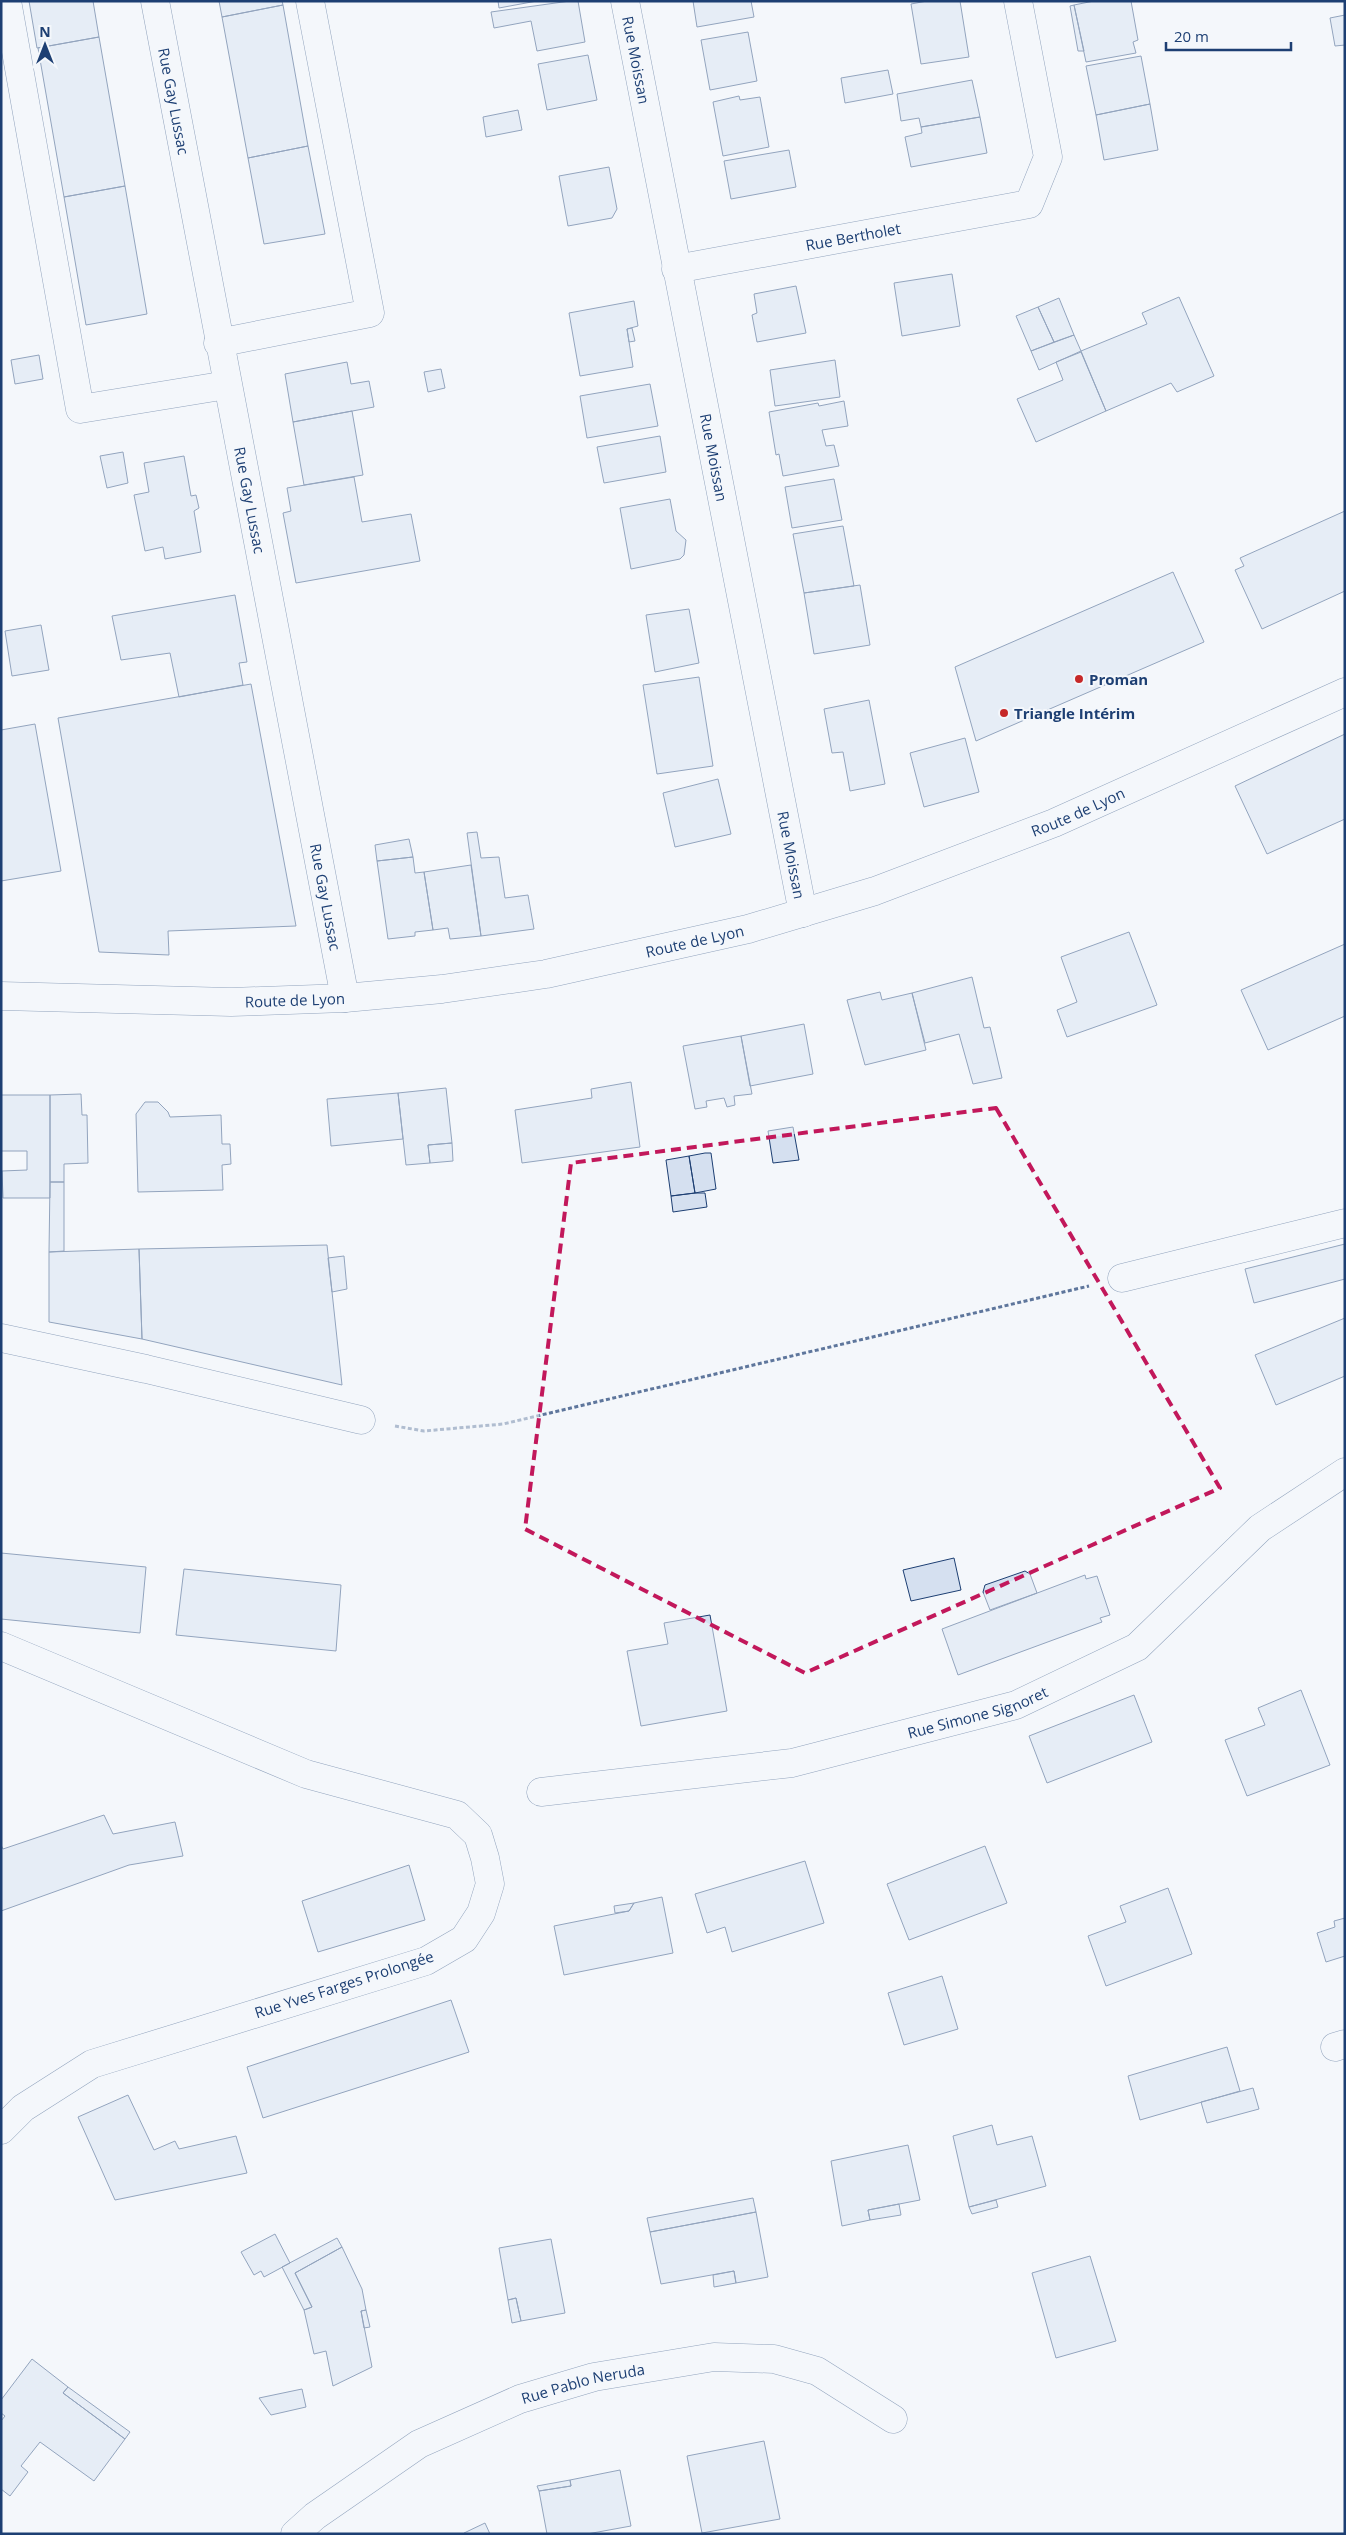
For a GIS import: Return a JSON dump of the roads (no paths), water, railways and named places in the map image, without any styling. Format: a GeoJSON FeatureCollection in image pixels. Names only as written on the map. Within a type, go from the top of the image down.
{"type":"FeatureCollection","features":[{"type":"Feature","properties":{"kind":"street"},"geometry":{"type":"LineString","coordinates":[[7,1],[80,409],[227,386]]}},
{"type":"Feature","properties":{"kind":"street","name":"Rue Gay Lussac"},"geometry":{"type":"LineString","coordinates":[[155,1],[218,343],[345,998]]}},
{"type":"Feature","properties":{"kind":"street"},"geometry":{"type":"LineString","coordinates":[[218,343],[370,313],[310,1]]}},
{"type":"Feature","properties":{"kind":"street","name":"Rue Moissan"},"geometry":{"type":"LineString","coordinates":[[625,1],[803,913]]}},
{"type":"Feature","properties":{"kind":"street","name":"Rue Bertholet"},"geometry":{"type":"LineString","coordinates":[[676,269],[1029,204],[1048,157],[1018,1]]}},
{"type":"Feature","properties":{"kind":"street","name":"Route de Lyon"},"geometry":{"type":"LineString","coordinates":[[1,996],[231,1002],[345,998],[442,989],[546,974],[748,929],[875,891],[1054,822],[1345,692]]}},
{"type":"Feature","properties":{"kind":"street"},"geometry":{"type":"LineString","coordinates":[[1122,1278],[1345,1224]]}},
{"type":"Feature","properties":{"kind":"street"},"geometry":{"type":"LineString","coordinates":[[1,1338],[146,1369],[361,1420]]}},
{"type":"Feature","properties":{"kind":"street","name":"Rue Simone Signoret"},"geometry":{"type":"LineString","coordinates":[[541,1792],[792,1763],[1016,1705],[1137,1647],[1260,1528],[1345,1472]]}},
{"type":"Feature","properties":{"kind":"street","name":"Rue Yves Farges Prolongée"},"geometry":{"type":"LineString","coordinates":[[1,1646],[306,1774],[457,1815],[478,1835],[490,1884],[481,1913],[464,1939],[426,1961],[92,2064],[23,2108],[1,2130]]}},
{"type":"Feature","properties":{"kind":"street","name":"Rue Pablo Neruda"},"geometry":{"type":"LineString","coordinates":[[295,2534],[315,2516],[419,2444],[520,2399],[594,2377],[714,2357],[774,2360],[817,2370],[893,2419]]}},
{"type":"Feature","properties":{"kind":"place","name":"Proman"},"geometry":{"type":"Point","coordinates":[1079,679]}},
{"type":"Feature","properties":{"kind":"place","name":"Triangle Intérim"},"geometry":{"type":"Point","coordinates":[1004,713]}}]}
